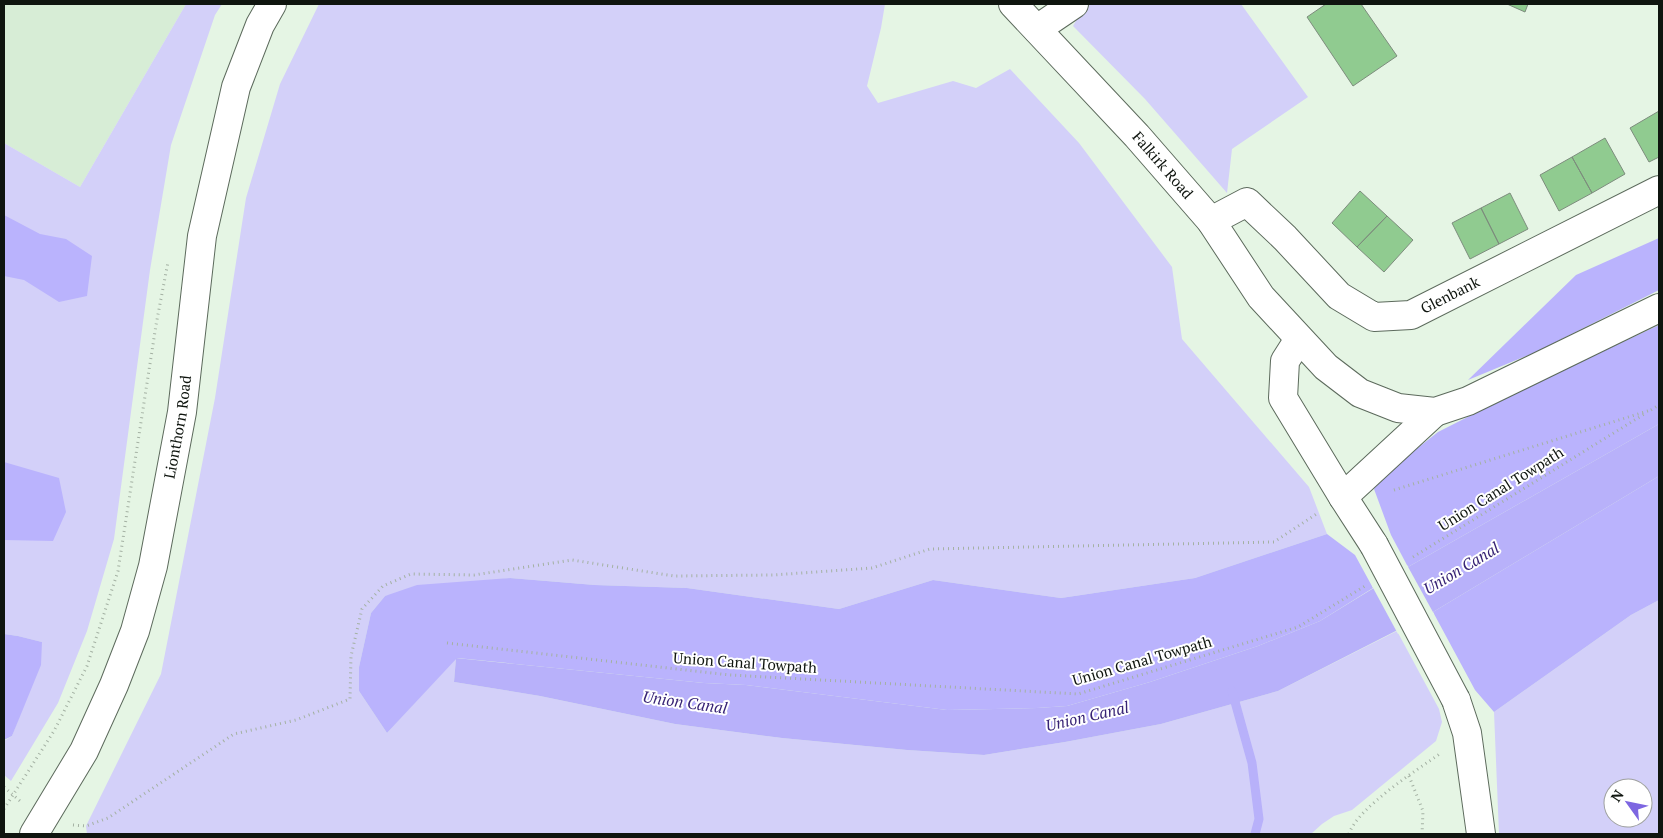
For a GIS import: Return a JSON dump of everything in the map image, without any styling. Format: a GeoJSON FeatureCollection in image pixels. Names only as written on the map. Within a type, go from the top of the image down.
{"type":"FeatureCollection","features":[{"type":"Feature","properties":{"kind":"street","name":"Lionthorn Road"},"geometry":{"type":"LineString","coordinates":[[38,826],[84,751],[114,685],[135,631],[151,575],[182,412],[202,236],[236,87],[260,26],[272,4]]}},
{"type":"Feature","properties":{"kind":"street","name":"Falkirk Road"},"geometry":{"type":"LineString","coordinates":[[1013,4],[1038,28],[1212,221],[1261,297],[1326,367],[1360,393],[1398,408],[1435,412]]}},
{"type":"Feature","properties":{"kind":"street"},"geometry":{"type":"LineString","coordinates":[[1038,28],[1074,4]]}},
{"type":"Feature","properties":{"kind":"street","name":"Glenbank"},"geometry":{"type":"LineString","coordinates":[[1212,221],[1246,202],[1286,238],[1339,296],[1374,318],[1411,315],[1659,190]]}},
{"type":"Feature","properties":{"kind":"street"},"geometry":{"type":"LineString","coordinates":[[1343,497],[1435,412],[1468,401],[1659,308]]}},
{"type":"Feature","properties":{"kind":"street"},"geometry":{"type":"LineString","coordinates":[[1299,339],[1286,361],[1283,398],[1374,545],[1456,700],[1467,733],[1481,834]]}},
{"type":"Feature","properties":{"kind":"path"},"geometry":{"type":"LineString","coordinates":[[4,809],[54,731],[87,666],[118,571],[168,259]]}},
{"type":"Feature","properties":{"kind":"path","name":"Union Canal Towpath"},"geometry":{"type":"LineString","coordinates":[[1406,561],[1659,405]]}},
{"type":"Feature","properties":{"kind":"path"},"geometry":{"type":"LineString","coordinates":[[1391,491],[1651,410]]}},
{"type":"Feature","properties":{"kind":"path"},"geometry":{"type":"LineString","coordinates":[[38,826],[86,826],[108,818],[234,734],[296,720],[350,699],[351,656],[362,609],[383,586],[411,574],[474,575],[572,560],[674,576],[773,575],[872,568],[930,549],[1274,542],[1343,497]]}},
{"type":"Feature","properties":{"kind":"path","name":"Union Canal Towpath"},"geometry":{"type":"LineString","coordinates":[[446,643],[730,675],[1078,694],[1298,628],[1372,581]]}},
{"type":"Feature","properties":{"kind":"path"},"geometry":{"type":"LineString","coordinates":[[1349,834],[1367,807],[1467,733]]}},
{"type":"Feature","properties":{"kind":"path"},"geometry":{"type":"LineString","coordinates":[[1409,776],[1423,811],[1422,834]]}},
{"type":"Feature","properties":{"kind":"shaded area"},"geometry":{"type":"Polygon","coordinates":[[[4,4],[186,4],[80,187],[4,143],[4,4]]]}},
{"type":"Feature","properties":{"kind":"shaded area"},"geometry":{"type":"Polygon","coordinates":[[[186,4],[222,4],[215,15],[171,145],[150,270],[114,539],[87,631],[58,703],[11,781],[4,775],[4,741],[12,736],[24,704],[42,642],[4,634],[4,143],[80,187],[186,4]]]}},
{"type":"Feature","properties":{"kind":"shaded area"},"geometry":{"type":"Polygon","coordinates":[[[319,4],[885,4],[867,86],[878,103],[953,81],[976,88],[1010,69],[1079,143],[1172,267],[1182,339],[1309,487],[1327,534],[1195,578],[1061,598],[933,580],[839,609],[687,588],[595,585],[510,578],[385,596],[371,613],[359,667],[359,691],[387,733],[456,658],[454,682],[540,696],[675,724],[782,738],[984,755],[1161,724],[1278,691],[1397,631],[1439,709],[1442,722],[1436,741],[1352,810],[1334,816],[1311,834],[87,834],[86,826],[161,674],[215,398],[246,198],[280,84],[319,4]]]}},
{"type":"Feature","properties":{"kind":"shaded area"},"geometry":{"type":"Polygon","coordinates":[[[1091,4],[1241,4],[1308,97],[1232,149],[1227,193],[1145,99],[1073,26],[1083,9],[1091,4]]]}},
{"type":"Feature","properties":{"kind":"shaded area"},"geometry":{"type":"Polygon","coordinates":[[[4,215],[40,234],[66,239],[92,256],[87,296],[59,302],[24,280],[4,276],[4,215]]]}},
{"type":"Feature","properties":{"kind":"shaded area"},"geometry":{"type":"Polygon","coordinates":[[[1659,238],[1659,290],[1536,352],[1468,380],[1576,275],[1659,238]]]}},
{"type":"Feature","properties":{"kind":"shaded area"},"geometry":{"type":"Polygon","coordinates":[[[1659,325],[1659,424],[1408,567],[1391,535],[1374,489],[1381,477],[1438,432],[1525,388],[1659,325]]]}},
{"type":"Feature","properties":{"kind":"shaded area"},"geometry":{"type":"Polygon","coordinates":[[[4,462],[59,478],[66,512],[53,541],[4,540],[4,462]]]}},
{"type":"Feature","properties":{"kind":"shaded area"},"geometry":{"type":"Polygon","coordinates":[[[1659,476],[1659,600],[1631,615],[1494,712],[1475,690],[1433,612],[1659,476]]]}},
{"type":"Feature","properties":{"kind":"shaded area"},"geometry":{"type":"Polygon","coordinates":[[[1327,534],[1355,555],[1373,588],[1320,621],[1258,646],[1150,682],[1067,706],[947,710],[746,685],[704,683],[457,658],[387,733],[359,691],[359,667],[371,613],[385,596],[417,585],[510,578],[595,585],[687,588],[839,609],[933,580],[1061,598],[1195,578],[1327,534]]]}},
{"type":"Feature","properties":{"kind":"shaded area"},"geometry":{"type":"Polygon","coordinates":[[[1659,600],[1659,834],[1499,834],[1494,712],[1631,615],[1659,600]]]}},
{"type":"Feature","properties":{"kind":"shaded area"},"geometry":{"type":"Polygon","coordinates":[[[4,634],[42,642],[41,665],[12,736],[4,740],[4,634]]]}},
{"type":"Feature","properties":{"kind":"water","name":"Union Canal"},"geometry":{"type":"Polygon","coordinates":[[[1659,424],[1659,476],[1433,612],[1278,691],[1161,724],[984,755],[782,738],[675,724],[540,696],[454,682],[456,658],[704,683],[746,685],[947,710],[1067,706],[1150,682],[1258,646],[1320,621],[1408,567],[1659,424]]]}},
{"type":"Feature","properties":{"kind":"pier"},"geometry":{"type":"Polygon","coordinates":[[[1407,565],[1434,614],[1398,634],[1372,586],[1407,565]]]}},
{"type":"Feature","properties":{"kind":"building"},"geometry":{"type":"Polygon","coordinates":[[[1326,4],[1361,4],[1397,56],[1353,86],[1307,17],[1326,4]]]}},
{"type":"Feature","properties":{"kind":"building"},"geometry":{"type":"Polygon","coordinates":[[[1507,4],[1528,4],[1525,12],[1507,4]]]}},
{"type":"Feature","properties":{"kind":"building"},"geometry":{"type":"Polygon","coordinates":[[[1659,111],[1659,157],[1649,162],[1630,128],[1659,111]]]}},
{"type":"Feature","properties":{"kind":"building"},"geometry":{"type":"Polygon","coordinates":[[[1605,138],[1625,174],[1592,193],[1572,157],[1605,138]]]}},
{"type":"Feature","properties":{"kind":"building"},"geometry":{"type":"Polygon","coordinates":[[[1572,157],[1592,193],[1559,211],[1540,175],[1572,157]]]}},
{"type":"Feature","properties":{"kind":"building"},"geometry":{"type":"Polygon","coordinates":[[[1360,191],[1387,216],[1357,247],[1332,223],[1360,191]]]}},
{"type":"Feature","properties":{"kind":"building"},"geometry":{"type":"Polygon","coordinates":[[[1510,193],[1528,229],[1499,244],[1481,208],[1510,193]]]}},
{"type":"Feature","properties":{"kind":"building"},"geometry":{"type":"Polygon","coordinates":[[[1481,208],[1499,244],[1470,259],[1452,223],[1481,208]]]}},
{"type":"Feature","properties":{"kind":"building"},"geometry":{"type":"Polygon","coordinates":[[[1387,216],[1413,240],[1384,272],[1357,247],[1387,216]]]}},
{"type":"Feature","properties":{"kind":"waterway"},"geometry":{"type":"LineString","coordinates":[[1232,691],[1252,763],[1259,819],[1255,834]]}}]}
